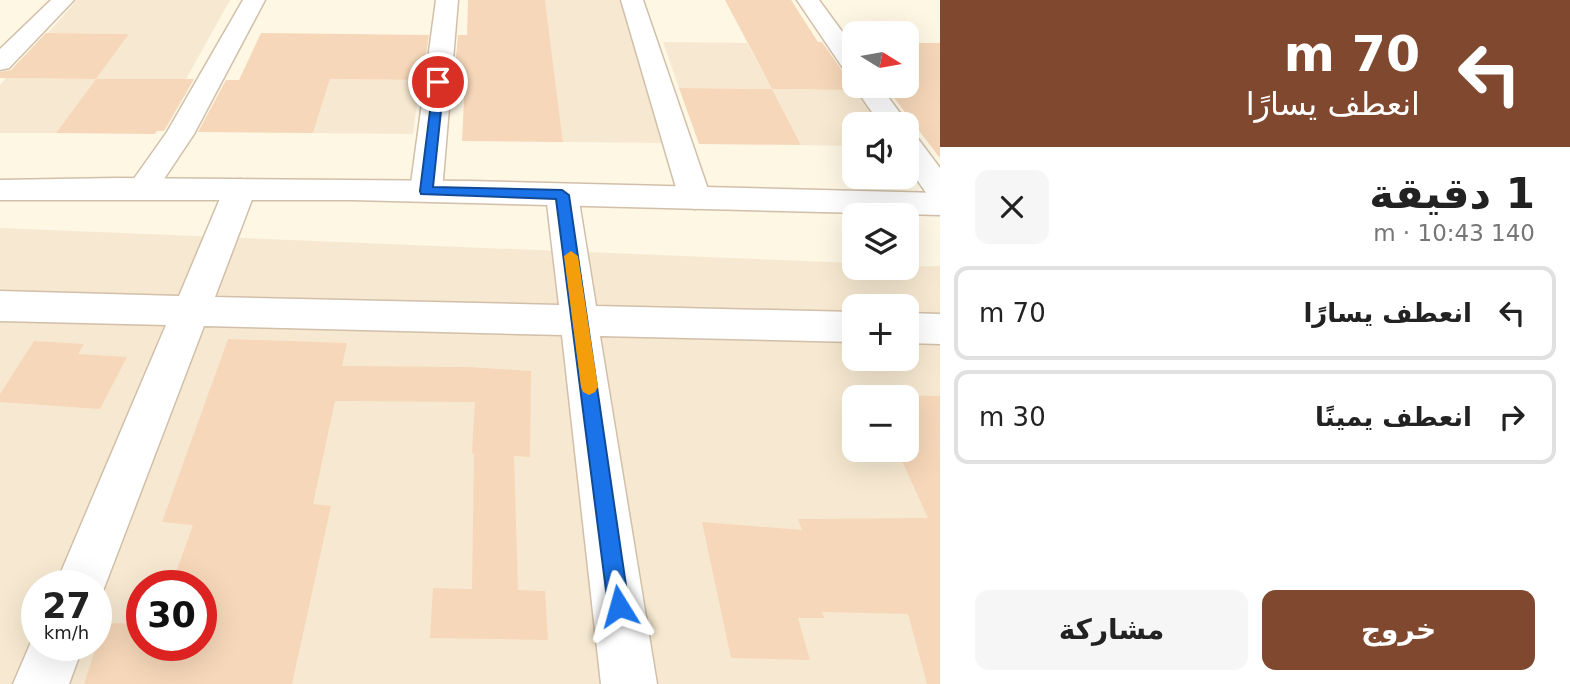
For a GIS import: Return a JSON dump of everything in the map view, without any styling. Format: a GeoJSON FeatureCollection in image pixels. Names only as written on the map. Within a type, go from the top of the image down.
{"type":"FeatureCollection","features":[{"type":"Feature","properties":{"kind":"street"},"geometry":{"type":"LineString","coordinates":[[0,63],[63,0]]}},
{"type":"Feature","properties":{"kind":"street"},"geometry":{"type":"LineString","coordinates":[[143,187],[180,134],[254,0]]}},
{"type":"Feature","properties":{"kind":"street"},"geometry":{"type":"LineString","coordinates":[[426,191],[447,0]]}},
{"type":"Feature","properties":{"kind":"street"},"geometry":{"type":"LineString","coordinates":[[632,0],[695,198]]}},
{"type":"Feature","properties":{"kind":"street"},"geometry":{"type":"LineString","coordinates":[[808,0],[842,49]]}},
{"type":"Feature","properties":{"kind":"street"},"geometry":{"type":"LineString","coordinates":[[919,160],[940,190]]}},
{"type":"Feature","properties":{"kind":"street"},"geometry":{"type":"LineString","coordinates":[[0,190],[143,187],[426,191],[940,204]]}},
{"type":"Feature","properties":{"kind":"street"},"geometry":{"type":"LineString","coordinates":[[86,570],[240,189]]}},
{"type":"Feature","properties":{"kind":"street"},"geometry":{"type":"LineString","coordinates":[[562,195],[629,684]]}},
{"type":"Feature","properties":{"kind":"street"},"geometry":{"type":"LineString","coordinates":[[0,306],[842,327]]}},
{"type":"Feature","properties":{"kind":"street"},"geometry":{"type":"LineString","coordinates":[[919,328],[940,329]]}},
{"type":"Feature","properties":{"kind":"street"},"geometry":{"type":"LineString","coordinates":[[41,684],[50,661]]}},
{"type":"Feature","properties":{"kind":"shaded area"},"geometry":{"type":"Polygon","coordinates":[[[77,0],[230,0],[186,79],[96,79],[129,34],[48,33],[77,0]]]}},
{"type":"Feature","properties":{"kind":"shaded area"},"geometry":{"type":"Polygon","coordinates":[[[545,0],[622,0],[665,143],[563,142],[545,0]]]}},
{"type":"Feature","properties":{"kind":"shaded area"},"geometry":{"type":"Polygon","coordinates":[[[663,42],[747,43],[772,89],[679,88],[663,42]]]}},
{"type":"Feature","properties":{"kind":"shaded area"},"geometry":{"type":"Polygon","coordinates":[[[6,78],[96,79],[56,133],[0,133],[0,85],[6,78]]]}},
{"type":"Feature","properties":{"kind":"shaded area"},"geometry":{"type":"Polygon","coordinates":[[[330,79],[420,80],[413,134],[313,133],[330,79]]]}},
{"type":"Feature","properties":{"kind":"shaded area"},"geometry":{"type":"Polygon","coordinates":[[[772,89],[842,90],[842,98],[870,98],[880,112],[842,112],[842,146],[801,145],[772,89]]]}},
{"type":"Feature","properties":{"kind":"shaded area"},"geometry":{"type":"Polygon","coordinates":[[[0,228],[842,263],[842,280],[919,280],[919,266],[940,266],[940,684],[0,684],[0,228]]]}},
{"type":"Feature","properties":{"kind":"building"},"geometry":{"type":"Polygon","coordinates":[[[468,0],[545,0],[563,142],[462,141],[465,80],[454,80],[458,35],[467,35],[468,0]]]}},
{"type":"Feature","properties":{"kind":"building"},"geometry":{"type":"Polygon","coordinates":[[[725,0],[791,0],[818,42],[822,42],[842,71],[842,90],[772,89],[725,0]]]}},
{"type":"Feature","properties":{"kind":"building"},"geometry":{"type":"Polygon","coordinates":[[[46,33],[129,34],[96,79],[0,78],[0,72],[11,70],[46,33]]]}},
{"type":"Feature","properties":{"kind":"building"},"geometry":{"type":"Polygon","coordinates":[[[261,33],[429,35],[422,80],[330,79],[313,133],[198,132],[226,80],[239,80],[261,33]]]}},
{"type":"Feature","properties":{"kind":"building"},"geometry":{"type":"Polygon","coordinates":[[[919,43],[940,43],[940,158],[919,131],[919,112],[905,112],[894,98],[919,98],[919,43]]]}},
{"type":"Feature","properties":{"kind":"building"},"geometry":{"type":"Polygon","coordinates":[[[96,79],[194,79],[164,131],[157,131],[155,134],[56,133],[96,79]]]}},
{"type":"Feature","properties":{"kind":"building"},"geometry":{"type":"Polygon","coordinates":[[[679,88],[772,89],[801,145],[699,144],[679,88]]]}},
{"type":"Feature","properties":{"kind":"building"},"geometry":{"type":"Polygon","coordinates":[[[228,339],[347,343],[342,366],[469,367],[531,371],[530,457],[514,456],[518,590],[545,591],[548,640],[430,638],[433,588],[472,589],[472,453],[475,402],[335,401],[313,504],[331,506],[292,684],[84,684],[92,661],[112,661],[112,623],[126,624],[126,661],[217,661],[217,570],[177,570],[193,525],[162,522],[228,339]]]}},
{"type":"Feature","properties":{"kind":"building"},"geometry":{"type":"Polygon","coordinates":[[[34,341],[84,344],[78,354],[127,357],[100,409],[0,402],[0,394],[34,341]]]}},
{"type":"Feature","properties":{"kind":"building"},"geometry":{"type":"Polygon","coordinates":[[[919,396],[940,396],[940,684],[927,684],[908,614],[822,612],[824,618],[798,618],[810,660],[731,658],[702,522],[802,530],[798,519],[928,518],[902,462],[919,462],[919,396]]]}},
{"type":"Feature","properties":{"kind":"slow traffic"},"geometry":{"type":"LineString","coordinates":[[571,256],[589,387]]}},
{"type":"Feature","properties":{"kind":"route"},"geometry":{"type":"LineString","coordinates":[[438,82],[426,191],[562,195],[619,606]]}}]}
